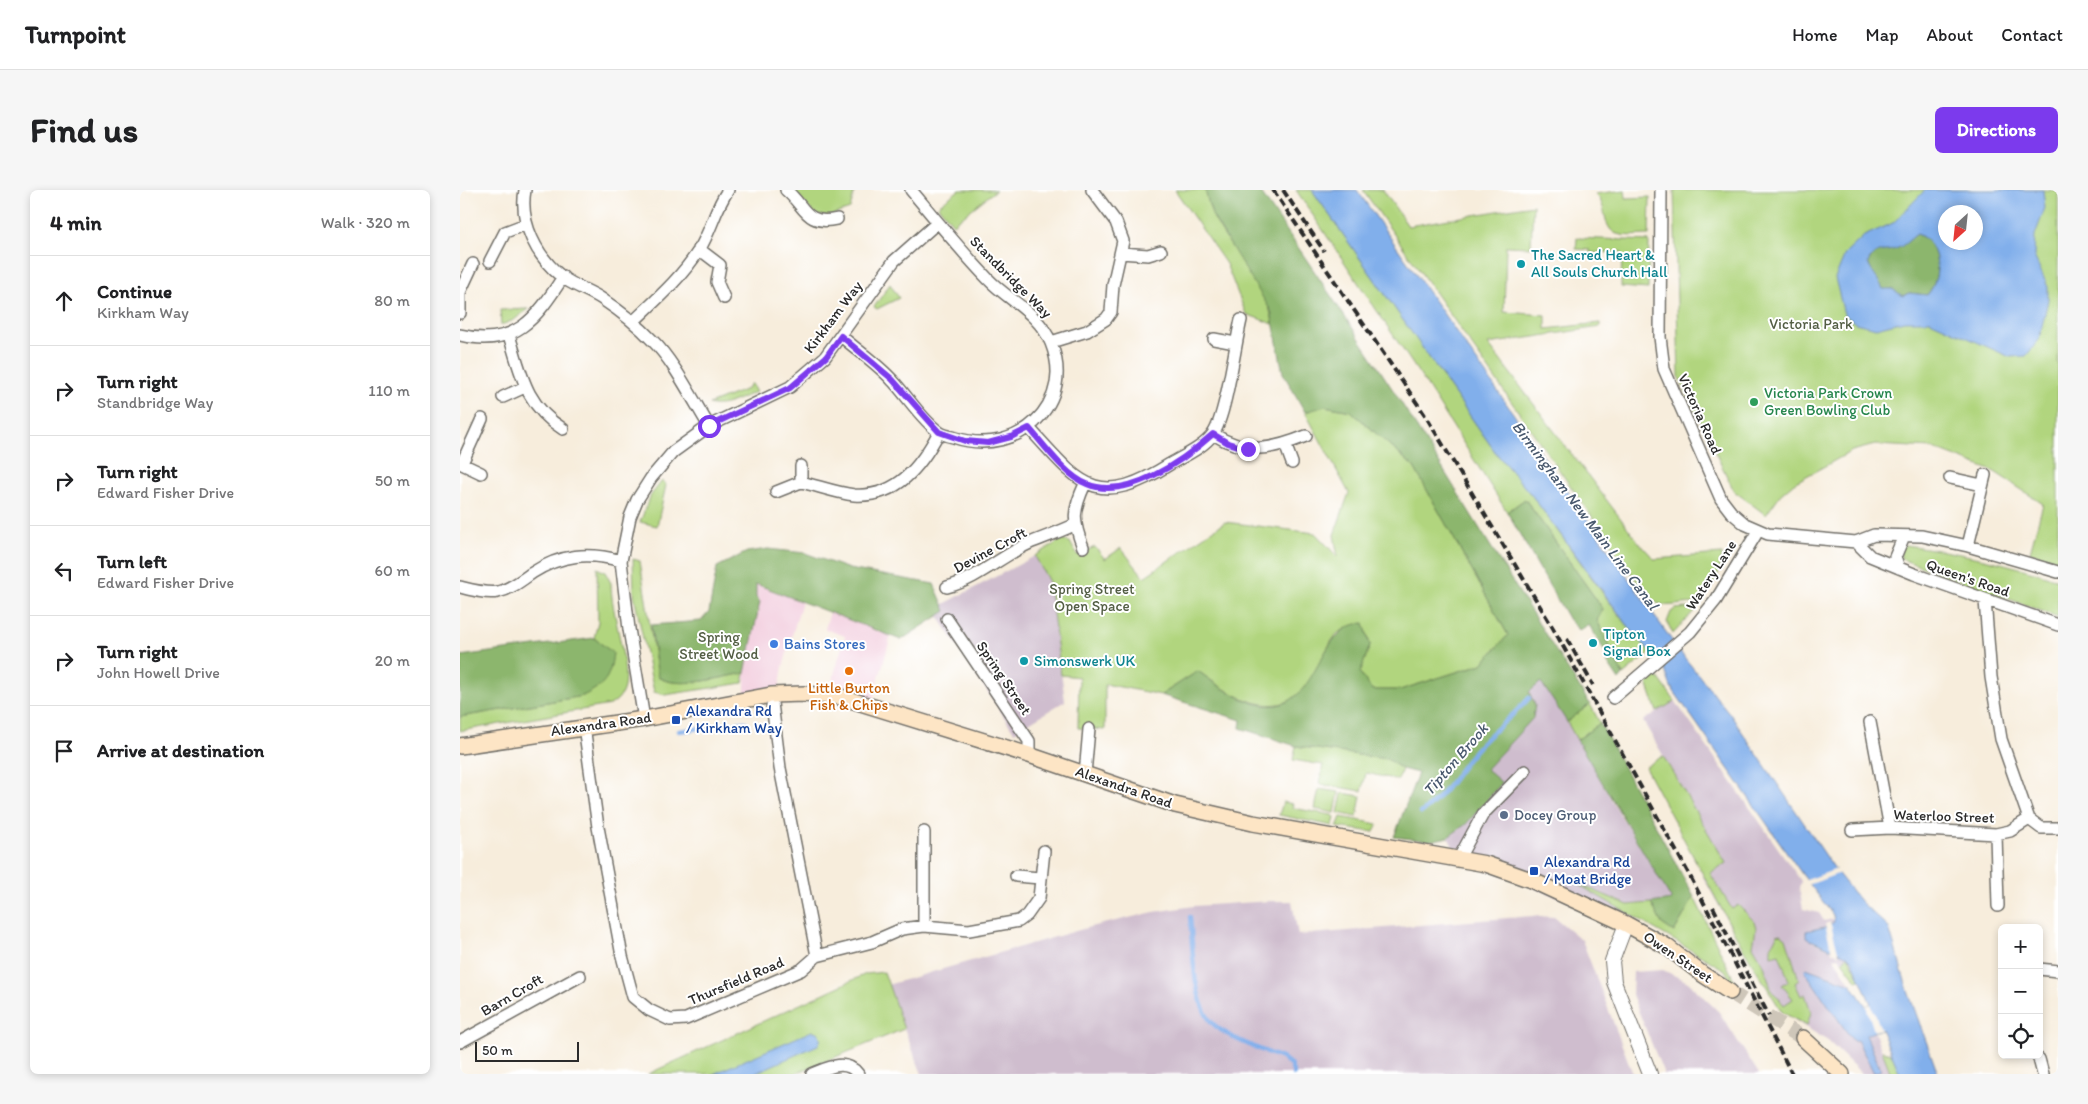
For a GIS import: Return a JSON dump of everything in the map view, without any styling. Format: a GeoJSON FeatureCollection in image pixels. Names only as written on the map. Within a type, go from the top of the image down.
{"type":"FeatureCollection","features":[{"type":"Feature","properties":{"kind":"main road","name":"Alexandra Road"},"geometry":{"type":"LineString","coordinates":[[460,746],[644,718],[772,695],[804,694],[841,697],[1029,755],[1175,805],[1253,823],[1486,864],[1531,880],[1626,924]]}},
{"type":"Feature","properties":{"kind":"main road","name":"Owen Street"},"geometry":{"type":"LineString","coordinates":[[1626,924],[1666,946],[1702,974],[1730,992]]}},
{"type":"Feature","properties":{"kind":"main road"},"geometry":{"type":"LineString","coordinates":[[1803,1038],[1842,1074]]}},
{"type":"Feature","properties":{"kind":"street"},"geometry":{"type":"LineString","coordinates":[[525,190],[526,224],[536,246],[563,278],[600,298],[634,322],[655,342],[709,426]]}},
{"type":"Feature","properties":{"kind":"street"},"geometry":{"type":"LineString","coordinates":[[634,322],[687,268],[700,249],[718,203],[728,190]]}},
{"type":"Feature","properties":{"kind":"street"},"geometry":{"type":"LineString","coordinates":[[786,190],[812,218],[820,221],[837,219]]}},
{"type":"Feature","properties":{"kind":"street","name":"Standbridge Way"},"geometry":{"type":"LineString","coordinates":[[841,336],[892,379],[939,432],[965,441],[988,443],[1011,437],[1029,428],[1054,394],[1058,379],[1058,363],[1051,342],[1041,324],[1021,305],[989,281],[937,223],[911,190]]}},
{"type":"Feature","properties":{"kind":"street"},"geometry":{"type":"LineString","coordinates":[[1051,342],[1087,331],[1106,320],[1111,312],[1113,284],[1123,241],[1116,222],[1092,190]]}},
{"type":"Feature","properties":{"kind":"street","name":"Victoria Road"},"geometry":{"type":"LineString","coordinates":[[1661,190],[1660,337],[1664,369],[1721,499],[1731,512],[1758,531],[1778,535],[1856,542],[1874,535]]}},
{"type":"Feature","properties":{"kind":"street","name":"Kirkham Way"},"geometry":{"type":"LineString","coordinates":[[644,718],[629,629],[622,561],[630,517],[637,500],[651,478],[673,452],[709,426],[790,388],[826,357],[894,261],[937,223]]}},
{"type":"Feature","properties":{"kind":"street"},"geometry":{"type":"LineString","coordinates":[[490,261],[505,232],[526,224]]}},
{"type":"Feature","properties":{"kind":"street"},"geometry":{"type":"LineString","coordinates":[[700,249],[720,265],[717,282],[724,298]]}},
{"type":"Feature","properties":{"kind":"street"},"geometry":{"type":"LineString","coordinates":[[1121,253],[1148,255],[1161,251]]}},
{"type":"Feature","properties":{"kind":"street"},"geometry":{"type":"LineString","coordinates":[[460,313],[460,292],[473,264]]}},
{"type":"Feature","properties":{"kind":"street"},"geometry":{"type":"LineString","coordinates":[[460,335],[488,338],[509,335],[535,316],[563,278]]}},
{"type":"Feature","properties":{"kind":"street"},"geometry":{"type":"LineString","coordinates":[[1029,428],[1068,471],[1085,484],[1104,489],[1119,489],[1134,484],[1164,468],[1213,434],[1221,418],[1241,320]]}},
{"type":"Feature","properties":{"kind":"street"},"geometry":{"type":"LineString","coordinates":[[509,335],[525,387],[539,410],[549,420],[563,429]]}},
{"type":"Feature","properties":{"kind":"street"},"geometry":{"type":"LineString","coordinates":[[1214,339],[1236,343]]}},
{"type":"Feature","properties":{"kind":"street"},"geometry":{"type":"LineString","coordinates":[[503,396],[525,387]]}},
{"type":"Feature","properties":{"kind":"street"},"geometry":{"type":"LineString","coordinates":[[481,473],[461,463],[482,419]]}},
{"type":"Feature","properties":{"kind":"street"},"geometry":{"type":"LineString","coordinates":[[776,492],[801,482],[852,494],[870,495],[894,487],[923,462],[939,432]]}},
{"type":"Feature","properties":{"kind":"street"},"geometry":{"type":"LineString","coordinates":[[1213,434],[1228,443],[1248,449],[1285,444],[1306,436]]}},
{"type":"Feature","properties":{"kind":"street"},"geometry":{"type":"LineString","coordinates":[[1285,444],[1292,463]]}},
{"type":"Feature","properties":{"kind":"street"},"geometry":{"type":"LineString","coordinates":[[801,466],[801,482]]}},
{"type":"Feature","properties":{"kind":"street"},"geometry":{"type":"LineString","coordinates":[[1950,478],[1984,480],[1968,546]]}},
{"type":"Feature","properties":{"kind":"street"},"geometry":{"type":"LineString","coordinates":[[1082,547],[1074,525],[1076,505],[1085,484]]}},
{"type":"Feature","properties":{"kind":"street","name":"Devine Croft"},"geometry":{"type":"LineString","coordinates":[[947,588],[965,582],[1030,543],[1045,539],[1074,525]]}},
{"type":"Feature","properties":{"kind":"street","name":"Watery Lane"},"geometry":{"type":"LineString","coordinates":[[1614,698],[1690,632],[1716,600],[1758,531]]}},
{"type":"Feature","properties":{"kind":"street","name":"Queen's Road"},"geometry":{"type":"LineString","coordinates":[[1874,535],[1922,536],[1968,546],[2058,572]]}},
{"type":"Feature","properties":{"kind":"street"},"geometry":{"type":"LineString","coordinates":[[1899,568],[1895,557],[1904,536]]}},
{"type":"Feature","properties":{"kind":"street","name":"Queen's Road"},"geometry":{"type":"LineString","coordinates":[[1856,542],[1870,556],[1899,568],[2058,625]]}},
{"type":"Feature","properties":{"kind":"street"},"geometry":{"type":"LineString","coordinates":[[460,587],[497,592],[507,589],[546,564],[579,555],[602,556],[622,561]]}},
{"type":"Feature","properties":{"kind":"street"},"geometry":{"type":"LineString","coordinates":[[1985,600],[1991,677],[2001,738],[2029,819],[2042,828],[2058,828]]}},
{"type":"Feature","properties":{"kind":"street","name":"Spring Street"},"geometry":{"type":"LineString","coordinates":[[947,619],[1029,741],[1029,755]]}},
{"type":"Feature","properties":{"kind":"street"},"geometry":{"type":"LineString","coordinates":[[772,695],[780,768],[817,956],[872,942],[902,930],[924,926],[969,930],[1019,921],[1027,915],[1039,898],[1044,851]]}},
{"type":"Feature","properties":{"kind":"street"},"geometry":{"type":"LineString","coordinates":[[1870,722],[1890,828]]}},
{"type":"Feature","properties":{"kind":"street","name":"Thursfield Road"},"geometry":{"type":"LineString","coordinates":[[584,726],[598,827],[622,956],[633,997],[649,1010],[670,1020],[686,1019],[801,970],[817,956]]}},
{"type":"Feature","properties":{"kind":"street"},"geometry":{"type":"LineString","coordinates":[[1085,774],[1089,729]]}},
{"type":"Feature","properties":{"kind":"street"},"geometry":{"type":"LineString","coordinates":[[1459,858],[1483,814],[1525,771]]}},
{"type":"Feature","properties":{"kind":"street","name":"Waterloo Street"},"geometry":{"type":"LineString","coordinates":[[1852,830],[1890,828],[1996,834],[2010,831],[2029,819]]}},
{"type":"Feature","properties":{"kind":"street"},"geometry":{"type":"LineString","coordinates":[[924,832],[924,926]]}},
{"type":"Feature","properties":{"kind":"street"},"geometry":{"type":"LineString","coordinates":[[1996,834],[1998,906]]}},
{"type":"Feature","properties":{"kind":"street"},"geometry":{"type":"LineString","coordinates":[[1016,876],[1040,878]]}},
{"type":"Feature","properties":{"kind":"street"},"geometry":{"type":"LineString","coordinates":[[1626,924],[1612,961],[1614,982],[1650,1074]]}},
{"type":"Feature","properties":{"kind":"street"},"geometry":{"type":"LineString","coordinates":[[2043,969],[2058,971]]}},
{"type":"Feature","properties":{"kind":"street","name":"Barn Croft"},"geometry":{"type":"LineString","coordinates":[[460,1042],[580,976]]}},
{"type":"Feature","properties":{"kind":"street"},"geometry":{"type":"LineString","coordinates":[[2038,1059],[2043,1074]]}},
{"type":"Feature","properties":{"kind":"street"},"geometry":{"type":"LineString","coordinates":[[812,1074],[839,1064],[851,1068],[858,1074]]}},
{"type":"Feature","properties":{"kind":"shaded area"},"geometry":{"type":"Polygon","coordinates":[[[1035,556],[1049,582],[1065,701],[1014,732],[938,616],[946,611],[942,605],[1035,556]]]}},
{"type":"Feature","properties":{"kind":"shaded area"},"geometry":{"type":"Polygon","coordinates":[[[756,584],[802,601],[783,667],[778,695],[745,700],[745,673],[760,602],[756,597],[756,584]]]}},
{"type":"Feature","properties":{"kind":"shaded area"},"geometry":{"type":"Polygon","coordinates":[[[830,612],[891,636],[871,706],[828,696],[845,636],[825,629],[830,612]]]}},
{"type":"Feature","properties":{"kind":"shaded area","name":"Docey Group"},"geometry":{"type":"Polygon","coordinates":[[[1541,682],[1567,722],[1619,813],[1673,900],[1626,924],[1459,858],[1448,837],[1466,824],[1501,783],[1486,769],[1533,718],[1535,705],[1529,692],[1541,682]]]}},
{"type":"Feature","properties":{"kind":"shaded area"},"geometry":{"type":"Polygon","coordinates":[[[1675,701],[1801,881],[1799,888],[1803,909],[1819,913],[1824,921],[1834,919],[1831,925],[1806,931],[1813,942],[1848,956],[1842,961],[1839,957],[1834,958],[1851,984],[1806,968],[1853,1041],[1874,1031],[1891,1074],[1862,1074],[1828,1041],[1782,1012],[1741,945],[1703,877],[1726,863],[1643,721],[1675,701]]]}},
{"type":"Feature","properties":{"kind":"shaded area"},"geometry":{"type":"Polygon","coordinates":[[[1292,901],[1298,935],[1532,916],[1554,917],[1582,940],[1633,1074],[922,1074],[887,985],[1090,927],[1154,912],[1194,906],[1292,901]]]}},
{"type":"Feature","properties":{"kind":"shaded area"},"geometry":{"type":"Polygon","coordinates":[[[1663,970],[1688,982],[1719,1012],[1759,1074],[1664,1074],[1632,995],[1633,972],[1663,970]]]}},
{"type":"Feature","properties":{"kind":"green space"},"geometry":{"type":"Polygon","coordinates":[[[793,190],[858,190],[854,193],[850,209],[829,216],[815,215],[793,190]]]}},
{"type":"Feature","properties":{"kind":"green space"},"geometry":{"type":"Polygon","coordinates":[[[959,190],[996,190],[953,224],[938,206],[959,190]]]}},
{"type":"Feature","properties":{"kind":"green space"},"geometry":{"type":"Polygon","coordinates":[[[1175,190],[1205,190],[1210,210],[1220,229],[1264,296],[1273,324],[1246,314],[1226,264],[1175,190]]]}},
{"type":"Feature","properties":{"kind":"green space"},"geometry":{"type":"Polygon","coordinates":[[[1205,190],[1259,190],[1395,392],[1590,704],[1567,722],[1541,682],[1529,692],[1535,705],[1533,718],[1486,769],[1502,783],[1466,824],[1448,837],[1430,841],[1394,837],[1418,773],[1402,769],[1387,759],[1296,746],[1240,728],[1241,720],[1161,695],[1198,671],[1240,697],[1269,706],[1291,700],[1306,685],[1330,645],[1344,630],[1364,623],[1370,645],[1360,673],[1372,690],[1400,690],[1482,664],[1508,635],[1414,467],[1351,411],[1325,406],[1305,412],[1283,373],[1271,311],[1212,215],[1205,190]]]}},
{"type":"Feature","properties":{"kind":"green space"},"geometry":{"type":"Polygon","coordinates":[[[1296,190],[1312,190],[1496,453],[1533,497],[1618,614],[1651,652],[1623,675],[1597,620],[1603,609],[1525,499],[1507,512],[1426,384],[1296,190]]]}},
{"type":"Feature","properties":{"kind":"green space"},"geometry":{"type":"Polygon","coordinates":[[[1363,190],[1383,190],[1408,226],[1533,205],[1531,247],[1506,246],[1504,312],[1546,315],[1546,329],[1600,323],[1600,327],[1488,344],[1637,540],[1654,559],[1722,554],[1718,575],[1699,604],[1665,605],[1653,601],[1646,594],[1363,190]]]}},
{"type":"Feature","properties":{"kind":"green space"},"geometry":{"type":"Polygon","coordinates":[[[1625,190],[1626,198],[1650,197],[1649,235],[1621,235],[1612,231],[1609,227],[1602,204],[1595,194],[1625,190]]]}},
{"type":"Feature","properties":{"kind":"green space","name":"Victoria Park"},"geometry":{"type":"Polygon","coordinates":[[[1674,190],[2058,190],[2058,561],[2030,552],[2043,504],[1995,472],[1933,448],[1875,445],[1852,451],[1794,483],[1780,495],[1766,515],[1734,491],[1679,378],[1674,190]]]}},
{"type":"Feature","properties":{"kind":"green space"},"geometry":{"type":"Polygon","coordinates":[[[1917,234],[1931,245],[1937,262],[1937,270],[1932,288],[1927,295],[1909,293],[1902,296],[1892,289],[1883,290],[1868,263],[1871,258],[1877,253],[1901,246],[1917,234]]]}},
{"type":"Feature","properties":{"kind":"green space"},"geometry":{"type":"Polygon","coordinates":[[[1577,238],[1649,241],[1648,289],[1621,287],[1622,252],[1590,253],[1590,250],[1576,249],[1577,238]]]}},
{"type":"Feature","properties":{"kind":"green space"},"geometry":{"type":"Polygon","coordinates":[[[890,284],[899,298],[877,309],[874,307],[890,284]]]}},
{"type":"Feature","properties":{"kind":"green space"},"geometry":{"type":"Polygon","coordinates":[[[528,309],[514,320],[501,325],[500,310],[528,309]]]}},
{"type":"Feature","properties":{"kind":"green space"},"geometry":{"type":"Polygon","coordinates":[[[751,383],[756,392],[727,404],[709,404],[747,389],[751,383]]]}},
{"type":"Feature","properties":{"kind":"green space","name":"Spring Street Open Space"},"geometry":{"type":"Polygon","coordinates":[[[1325,406],[1351,411],[1414,467],[1508,635],[1482,664],[1400,690],[1372,690],[1360,673],[1370,645],[1364,623],[1345,629],[1336,635],[1327,648],[1310,683],[1293,699],[1279,704],[1250,701],[1222,688],[1198,671],[1161,695],[1105,684],[1105,730],[1078,728],[1079,677],[1061,675],[1049,582],[1035,556],[1061,540],[1070,542],[1077,555],[1095,547],[1105,559],[1121,548],[1144,577],[1225,522],[1315,533],[1338,557],[1334,535],[1349,493],[1305,412],[1325,406]]]}},
{"type":"Feature","properties":{"kind":"green space"},"geometry":{"type":"Polygon","coordinates":[[[662,481],[666,485],[657,526],[640,522],[651,495],[662,481]]]}},
{"type":"Feature","properties":{"kind":"green space"},"geometry":{"type":"Polygon","coordinates":[[[1525,499],[1603,609],[1597,620],[1623,675],[1619,680],[1607,662],[1610,660],[1589,625],[1579,630],[1569,620],[1507,512],[1525,499]]]}},
{"type":"Feature","properties":{"kind":"green space"},"geometry":{"type":"Polygon","coordinates":[[[1905,545],[1983,559],[2021,568],[2058,580],[2058,617],[1901,559],[1900,549],[1905,545]]]}},
{"type":"Feature","properties":{"kind":"green space","name":"Spring Street Wood"},"geometry":{"type":"Polygon","coordinates":[[[768,549],[805,553],[849,569],[934,584],[946,611],[901,640],[756,584],[756,597],[760,602],[745,673],[688,683],[667,681],[658,677],[651,625],[701,621],[709,612],[717,567],[747,552],[768,549]]]}},
{"type":"Feature","properties":{"kind":"green space"},"geometry":{"type":"Polygon","coordinates":[[[633,559],[640,561],[658,677],[667,681],[688,683],[745,673],[743,683],[665,695],[654,692],[634,595],[633,559]]]}},
{"type":"Feature","properties":{"kind":"green space"},"geometry":{"type":"Polygon","coordinates":[[[597,568],[605,572],[611,583],[625,677],[624,687],[619,698],[610,705],[460,731],[460,717],[583,696],[613,653],[594,638],[598,622],[597,568]]]}},
{"type":"Feature","properties":{"kind":"green space"},"geometry":{"type":"Polygon","coordinates":[[[1675,609],[1696,609],[1673,634],[1667,622],[1671,612],[1675,609]]]}},
{"type":"Feature","properties":{"kind":"green space"},"geometry":{"type":"Polygon","coordinates":[[[594,638],[613,653],[606,679],[591,692],[583,696],[460,717],[460,656],[594,638]]]}},
{"type":"Feature","properties":{"kind":"green space"},"geometry":{"type":"Polygon","coordinates":[[[1653,670],[1675,701],[1657,712],[1647,683],[1653,670]]]}},
{"type":"Feature","properties":{"kind":"green space"},"geometry":{"type":"Polygon","coordinates":[[[1590,704],[1600,723],[1577,740],[1567,722],[1590,704]]]}},
{"type":"Feature","properties":{"kind":"green space"},"geometry":{"type":"Polygon","coordinates":[[[1600,723],[1694,897],[1674,932],[1662,924],[1651,903],[1672,900],[1577,740],[1600,723]]]}},
{"type":"Feature","properties":{"kind":"green space"},"geometry":{"type":"Polygon","coordinates":[[[1296,746],[1387,759],[1402,769],[1398,780],[1366,773],[1362,791],[1319,784],[1323,765],[1293,760],[1296,746]]]}},
{"type":"Feature","properties":{"kind":"green space"},"geometry":{"type":"Polygon","coordinates":[[[1663,756],[1726,863],[1710,873],[1732,909],[1738,905],[1754,921],[1756,928],[1753,946],[1764,965],[1771,989],[1784,1005],[1793,999],[1782,985],[1789,981],[1779,954],[1771,956],[1771,947],[1777,935],[1781,934],[1786,938],[1799,980],[1795,983],[1801,996],[1805,994],[1811,1012],[1807,1026],[1782,1012],[1741,945],[1645,767],[1663,756]]]}},
{"type":"Feature","properties":{"kind":"green space"},"geometry":{"type":"Polygon","coordinates":[[[1319,789],[1339,792],[1335,813],[1315,809],[1319,789]]]}},
{"type":"Feature","properties":{"kind":"green space"},"geometry":{"type":"Polygon","coordinates":[[[1342,793],[1361,796],[1357,817],[1338,813],[1342,793]]]}},
{"type":"Feature","properties":{"kind":"green space"},"geometry":{"type":"Polygon","coordinates":[[[1283,802],[1293,804],[1292,808],[1332,815],[1335,817],[1333,826],[1279,815],[1283,802]]]}},
{"type":"Feature","properties":{"kind":"green space"},"geometry":{"type":"Polygon","coordinates":[[[1341,817],[1378,824],[1374,832],[1337,827],[1341,817]]]}},
{"type":"Feature","properties":{"kind":"green space"},"geometry":{"type":"Polygon","coordinates":[[[1574,882],[1628,905],[1651,903],[1662,924],[1674,932],[1694,897],[1738,988],[1732,984],[1725,970],[1574,882]]]}},
{"type":"Feature","properties":{"kind":"green space"},"geometry":{"type":"Polygon","coordinates":[[[1848,956],[1861,980],[1856,980],[1842,961],[1848,956]]]}},
{"type":"Feature","properties":{"kind":"green space"},"geometry":{"type":"Polygon","coordinates":[[[884,972],[904,1029],[794,1074],[648,1074],[866,974],[884,972]]]}},
{"type":"Feature","properties":{"kind":"green space"},"geometry":{"type":"Polygon","coordinates":[[[1882,1051],[1891,1053],[1900,1074],[1891,1074],[1882,1051]]]}},
{"type":"Feature","properties":{"kind":"water"},"geometry":{"type":"Polygon","coordinates":[[[1312,190],[1357,190],[1680,652],[1730,714],[1839,875],[1861,902],[1889,928],[1909,994],[1938,1074],[1900,1074],[1881,1029],[1866,1035],[1881,1070],[1874,1073],[1857,1040],[1853,1041],[1804,970],[1806,968],[1851,984],[1866,1006],[1871,1004],[1852,960],[1848,956],[1806,938],[1806,931],[1825,927],[1834,922],[1833,915],[1802,874],[1671,687],[1663,665],[1637,638],[1533,497],[1496,453],[1312,190]]]}},
{"type":"Feature","properties":{"kind":"water"},"geometry":{"type":"Polygon","coordinates":[[[1925,190],[2043,190],[2045,208],[2035,235],[2034,256],[2048,287],[2048,300],[2039,340],[2026,356],[2010,357],[1930,321],[1904,321],[1876,328],[1855,323],[1844,314],[1835,278],[1845,254],[1864,236],[1893,223],[1925,190]],[[1917,234],[1900,247],[1877,253],[1871,258],[1868,263],[1883,289],[1892,289],[1903,296],[1909,293],[1927,295],[1935,280],[1937,262],[1931,245],[1917,234]]]}},
{"type":"Feature","properties":{"kind":"water"},"geometry":{"type":"Polygon","coordinates":[[[812,1031],[818,1032],[821,1039],[818,1045],[753,1074],[713,1074],[812,1031]]]}},
{"type":"Feature","properties":{"kind":"pier"},"geometry":{"type":"Polygon","coordinates":[[[1837,869],[1840,873],[1808,885],[1804,881],[1837,869]]]}},
{"type":"Feature","properties":{"kind":"pier"},"geometry":{"type":"Polygon","coordinates":[[[1830,922],[1839,955],[1832,952],[1825,924],[1830,922]]]}},
{"type":"Feature","properties":{"kind":"pier"},"geometry":{"type":"Polygon","coordinates":[[[1871,1004],[1881,1029],[1874,1031],[1866,1006],[1871,1004]]]}},
{"type":"Feature","properties":{"kind":"waterway","name":"Tipton Brook"},"geometry":{"type":"LineString","coordinates":[[1421,813],[1445,789],[1490,734],[1529,698]]}},
{"type":"Feature","properties":{"kind":"waterway"},"geometry":{"type":"LineString","coordinates":[[679,731],[745,722]]}},
{"type":"Feature","properties":{"kind":"waterway"},"geometry":{"type":"LineString","coordinates":[[1190,917],[1196,984],[1203,1009],[1209,1019],[1233,1037],[1284,1059],[1290,1064],[1294,1074]]}},
{"type":"Feature","properties":{"kind":"tunnel"},"geometry":{"type":"LineString","coordinates":[[1730,992],[1803,1038]]}},
{"type":"Feature","properties":{"kind":"railway"},"geometry":{"type":"LineString","coordinates":[[1273,190],[1425,415],[1553,628],[1690,876],[1792,1074]]}},
{"type":"Feature","properties":{"kind":"railway"},"geometry":{"type":"LineString","coordinates":[[1283,190],[1324,251]]}},
{"type":"Feature","properties":{"kind":"railway"},"geometry":{"type":"LineString","coordinates":[[1567,639],[1593,685]]}},
{"type":"Feature","properties":{"kind":"railway"},"geometry":{"type":"LineString","coordinates":[[1713,907],[1769,1016]]}},
{"type":"Feature","properties":{"kind":"place","name":"The Sacred Heart & All Souls Church Hall"},"geometry":{"type":"Point","coordinates":[1521,264]}},
{"type":"Feature","properties":{"kind":"place","name":"Victoria Park Crown Green Bowling Club"},"geometry":{"type":"Point","coordinates":[1754,402]}},
{"type":"Feature","properties":{"kind":"place","name":"Tipton Signal Box"},"geometry":{"type":"Point","coordinates":[1593,643]}},
{"type":"Feature","properties":{"kind":"place","name":"Bains Stores"},"geometry":{"type":"Point","coordinates":[774,644]}},
{"type":"Feature","properties":{"kind":"place","name":"Simonswerk UK"},"geometry":{"type":"Point","coordinates":[1024,661]}},
{"type":"Feature","properties":{"kind":"place","name":"Little Burton Fish & Chips"},"geometry":{"type":"Point","coordinates":[849,671]}},
{"type":"Feature","properties":{"kind":"place","name":"Alexandra Rd / Kirkham Way"},"geometry":{"type":"Point","coordinates":[676,720]}},
{"type":"Feature","properties":{"kind":"place","name":"Docey Group"},"geometry":{"type":"Point","coordinates":[1504,815]}},
{"type":"Feature","properties":{"kind":"place","name":"Alexandra Rd / Moat Bridge"},"geometry":{"type":"Point","coordinates":[1534,871]}},
{"type":"Feature","properties":{"kind":"route"},"geometry":{"type":"LineString","coordinates":[[709,426],[790,388],[826,357],[841,336],[892,379],[939,432],[965,441],[988,443],[1011,437],[1029,428],[1068,471],[1085,484],[1104,489],[1119,489],[1134,484],[1157,473],[1202,444],[1213,434],[1228,443],[1248,449]]}},
{"type":"Feature","properties":{"kind":"water label","name":"Birmingham New Main Line Canal"},"geometry":{"type":"Point","coordinates":[1586,515]}}]}
